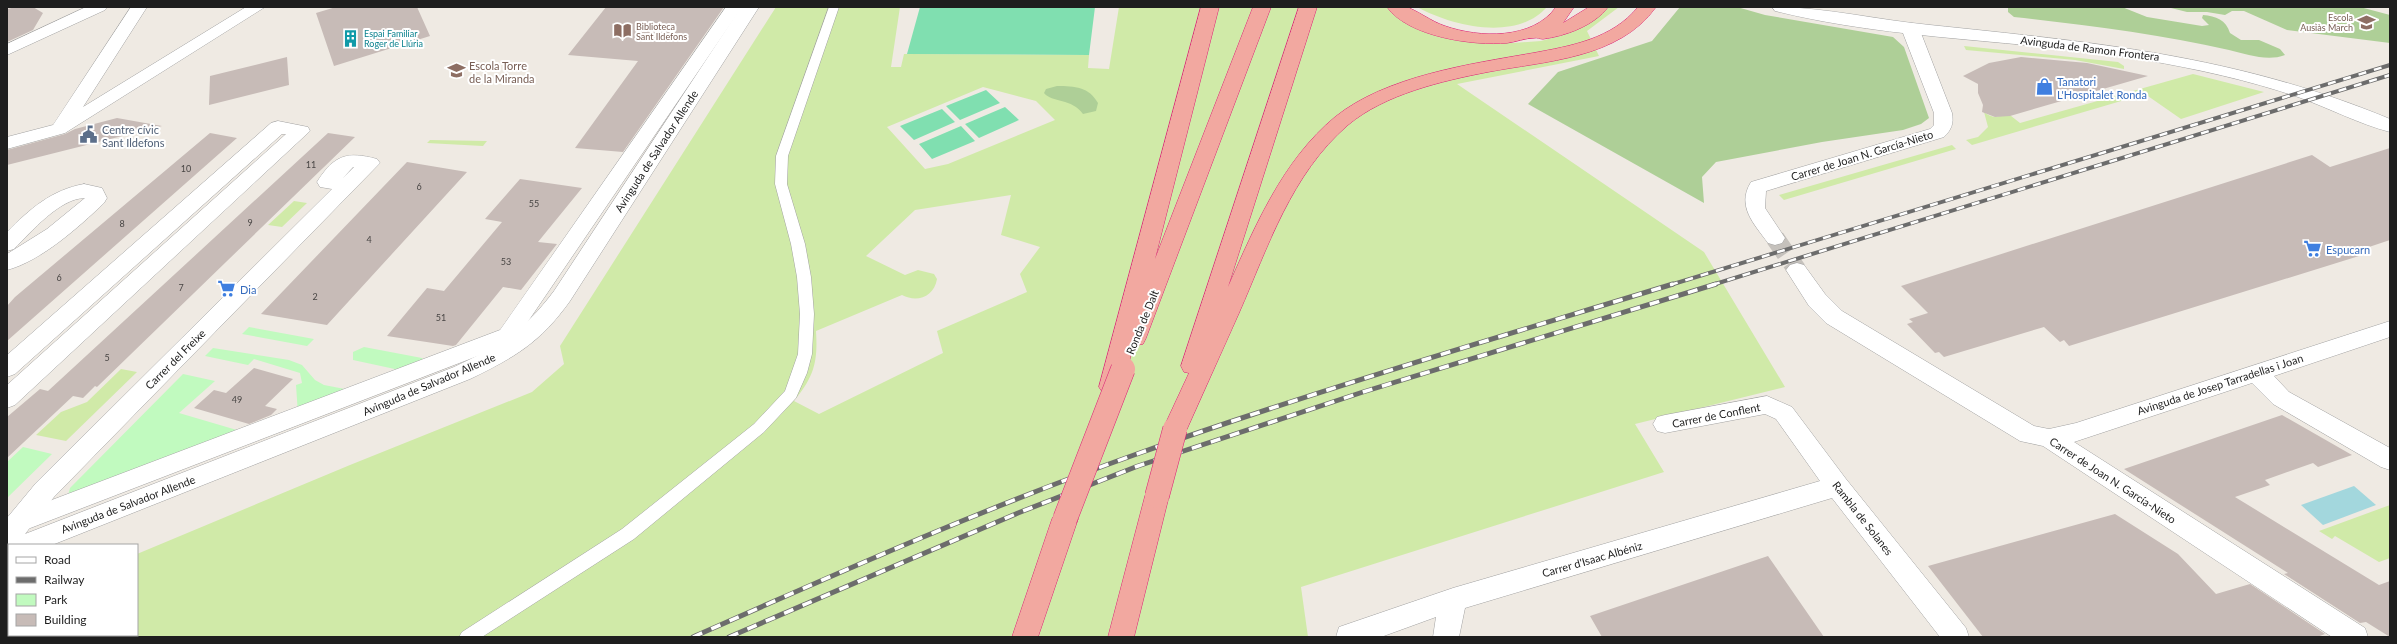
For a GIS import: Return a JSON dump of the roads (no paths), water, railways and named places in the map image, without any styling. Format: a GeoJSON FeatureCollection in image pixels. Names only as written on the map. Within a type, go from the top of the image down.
{"type":"FeatureCollection","features":[{"type":"Feature","properties":{"kind":"highway"},"geometry":{"type":"LineString","coordinates":[[1119,370],[1210,7]]}},
{"type":"Feature","properties":{"kind":"highway","name":"Ronda de Dalt"},"geometry":{"type":"LineString","coordinates":[[1025,637],[1048,565],[1119,370],[1262,7]]}},
{"type":"Feature","properties":{"kind":"highway"},"geometry":{"type":"LineString","coordinates":[[1120,637],[1175,429],[1206,343],[1308,7]]}},
{"type":"Feature","properties":{"kind":"highway"},"geometry":{"type":"LineString","coordinates":[[1396,7],[1418,21],[1439,30],[1467,36],[1496,38],[1526,37],[1554,32],[1581,21],[1599,7]]}},
{"type":"Feature","properties":{"kind":"highway"},"geometry":{"type":"LineString","coordinates":[[1496,38],[1538,30],[1554,20],[1565,7]]}},
{"type":"Feature","properties":{"kind":"highway"},"geometry":{"type":"LineString","coordinates":[[1206,343],[1294,179],[1311,152],[1326,135],[1343,120],[1368,104],[1432,80],[1469,70],[1585,47],[1607,40],[1631,25],[1647,7]]}},
{"type":"Feature","properties":{"kind":"street"},"geometry":{"type":"LineString","coordinates":[[7,50],[99,7]]}},
{"type":"Feature","properties":{"kind":"street"},"geometry":{"type":"LineString","coordinates":[[59,129],[139,7]]}},
{"type":"Feature","properties":{"kind":"street"},"geometry":{"type":"LineString","coordinates":[[7,143],[59,129],[257,7]]}},
{"type":"Feature","properties":{"kind":"street"},"geometry":{"type":"LineString","coordinates":[[11,529],[507,336],[734,7]]}},
{"type":"Feature","properties":{"kind":"street","name":"Avinguda de Salvador Allende"},"geometry":{"type":"LineString","coordinates":[[27,544],[462,373],[510,349],[526,338],[539,327],[558,302],[750,7]]}},
{"type":"Feature","properties":{"kind":"street","name":"Avinguda de Ramon Frontera"},"geometry":{"type":"LineString","coordinates":[[1781,7],[1848,20],[1910,28],[2076,44],[2210,67],[2274,83],[2390,126]]}},
{"type":"Feature","properties":{"kind":"street","name":"Avinguda de Ramon Frontera"},"geometry":{"type":"LineString","coordinates":[[1831,7],[2097,37],[2198,54],[2319,87],[2390,116]]}},
{"type":"Feature","properties":{"kind":"street","name":"Carrer de Joan N. García-Nieto"},"geometry":{"type":"LineString","coordinates":[[1775,238],[1754,207],[1753,197],[1758,187],[1937,133],[1943,128],[1945,123],[1943,113],[1910,28]]}},
{"type":"Feature","properties":{"kind":"street"},"geometry":{"type":"LineString","coordinates":[[7,368],[278,127],[301,131],[7,399]]}},
{"type":"Feature","properties":{"kind":"street","name":"Carrer del Freixe"},"geometry":{"type":"LineString","coordinates":[[11,529],[45,490],[348,185]]}},
{"type":"Feature","properties":{"kind":"street"},"geometry":{"type":"LineString","coordinates":[[7,244],[63,196],[82,190],[95,193],[97,198],[90,206],[51,237],[7,263]]}},
{"type":"Feature","properties":{"kind":"street","name":"Carrer de Joan N. García-Nieto"},"geometry":{"type":"LineString","coordinates":[[1796,270],[1817,300],[1834,317],[2028,434],[2049,438],[2355,637]]}},
{"type":"Feature","properties":{"kind":"street","name":"Avinguda de Josep Tarradellas i Joan"},"geometry":{"type":"LineString","coordinates":[[2049,438],[2076,432],[2256,372],[2388,331]]}},
{"type":"Feature","properties":{"kind":"street"},"geometry":{"type":"LineString","coordinates":[[2256,372],[2281,398],[2390,460]]}},
{"type":"Feature","properties":{"kind":"street","name":"Carrer de Conflent"},"geometry":{"type":"LineString","coordinates":[[1665,424],[1767,405]]}},
{"type":"Feature","properties":{"kind":"street","name":"Rambla de Solanes"},"geometry":{"type":"LineString","coordinates":[[1767,405],[1784,413],[1837,486],[1956,637]]}},
{"type":"Feature","properties":{"kind":"street","name":"Carrer d'Isaac Albéniz"},"geometry":{"type":"LineString","coordinates":[[1349,636],[1453,600],[1837,486]]}},
{"type":"Feature","properties":{"kind":"street"},"geometry":{"type":"LineString","coordinates":[[1446,637],[1453,600]]}},
{"type":"Feature","properties":{"kind":"lane"},"geometry":{"type":"LineString","coordinates":[[468,637],[628,534],[719,462],[759,428],[790,394],[800,374],[805,354],[807,314],[804,277],[798,244],[781,184],[782,156],[834,7]]}},
{"type":"Feature","properties":{"kind":"water"},"geometry":{"type":"Polygon","coordinates":[[[2354,486],[2376,505],[2323,525],[2301,505],[2354,486]]]}},
{"type":"Feature","properties":{"kind":"tunnel"},"geometry":{"type":"LineString","coordinates":[[1775,238],[1797,270]]}},
{"type":"Feature","properties":{"kind":"railway"},"geometry":{"type":"LineString","coordinates":[[1670,285],[2390,65]]}},
{"type":"Feature","properties":{"kind":"railway"},"geometry":{"type":"LineString","coordinates":[[1712,285],[2390,75]]}},
{"type":"Feature","properties":{"kind":"railway"},"geometry":{"type":"LineString","coordinates":[[693,637],[857,565],[1078,475],[1268,409],[1673,284]]}},
{"type":"Feature","properties":{"kind":"railway"},"geometry":{"type":"LineString","coordinates":[[729,637],[1018,513],[1138,466],[1363,392],[1716,284]]}},
{"type":"Feature","properties":{"kind":"place","name":"Escola Ausiàs March"},"geometry":{"type":"Point","coordinates":[2366,22]}},
{"type":"Feature","properties":{"kind":"place","name":"Biblioteca Sant Ildefons"},"geometry":{"type":"Point","coordinates":[623,31]}},
{"type":"Feature","properties":{"kind":"place","name":"Espai Familiar Roger de Llúria"},"geometry":{"type":"Point","coordinates":[351,38]}},
{"type":"Feature","properties":{"kind":"place","name":"Escola Torre de la Miranda"},"geometry":{"type":"Point","coordinates":[456,71]}},
{"type":"Feature","properties":{"kind":"place","name":"Tanatori L'Hospitalet Ronda"},"geometry":{"type":"Point","coordinates":[2044,87]}},
{"type":"Feature","properties":{"kind":"place","name":"Centre cívic Sant Ildefons"},"geometry":{"type":"Point","coordinates":[89,135]}},
{"type":"Feature","properties":{"kind":"place","name":"Espucarn"},"geometry":{"type":"Point","coordinates":[2313,249]}},
{"type":"Feature","properties":{"kind":"place","name":"Dia"},"geometry":{"type":"Point","coordinates":[227,289]}}]}
